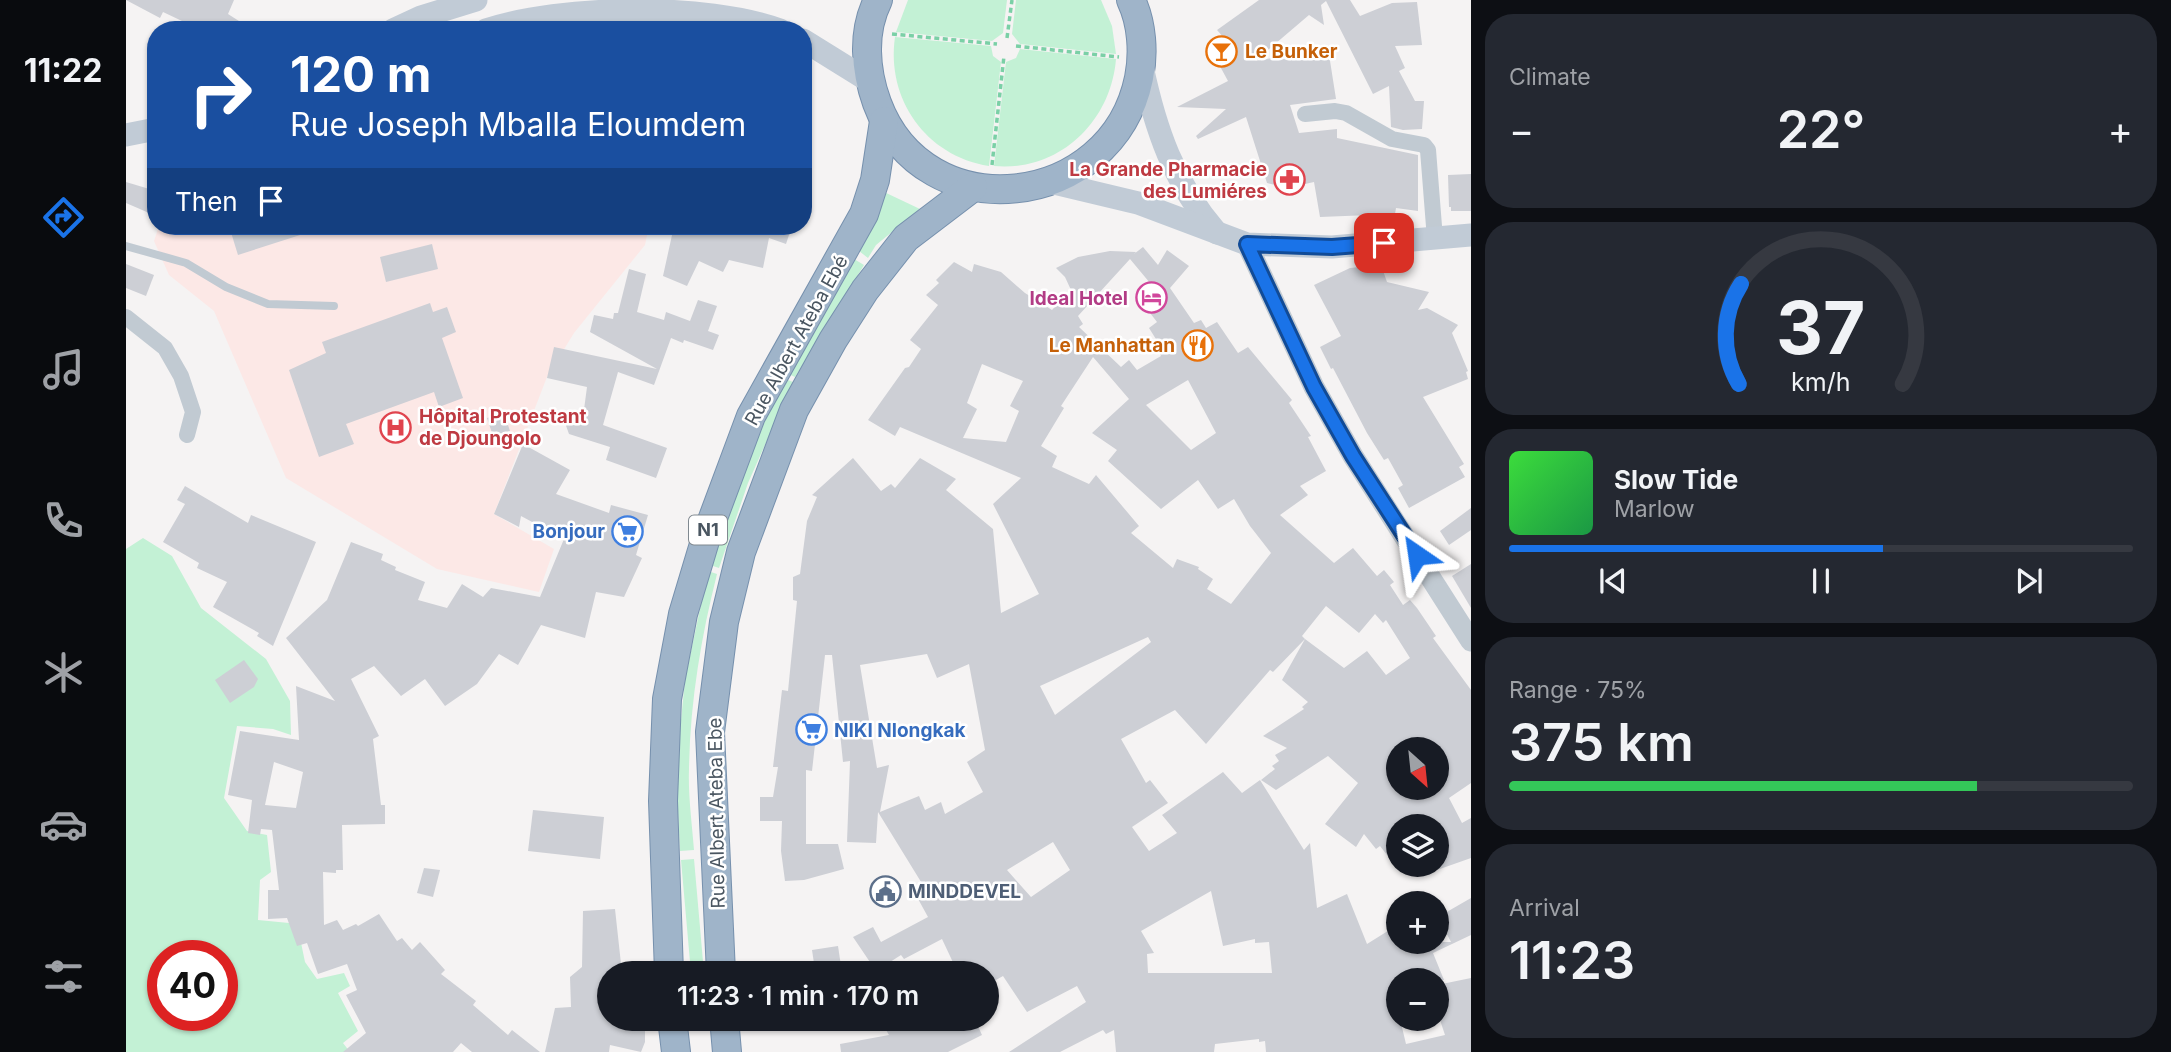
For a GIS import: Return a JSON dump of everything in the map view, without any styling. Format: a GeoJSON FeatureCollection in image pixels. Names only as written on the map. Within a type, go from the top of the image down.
{"type":"FeatureCollection","features":[{"type":"Feature","properties":{"kind":"highway","name":"N1"},"geometry":{"type":"LineString","coordinates":[[878,0],[873,10],[866,45],[869,81],[884,121],[900,144],[922,163],[946,178],[982,179],[999,190],[1025,189],[1050,182],[1078,169],[1103,149],[1122,124],[1135,95],[1132,60],[1141,35],[1131,0]]}},
{"type":"Feature","properties":{"kind":"highway","name":"Rue Albert Ateba Ebé"},"geometry":{"type":"LineString","coordinates":[[669,961],[663,828],[667,699],[683,614],[707,534],[751,416],[864,214],[875,180],[884,121]]}},
{"type":"Feature","properties":{"kind":"highway","name":"Rue Albert Ateba Ebe"},"geometry":{"type":"LineString","coordinates":[[720,961],[710,732],[724,622],[741,552],[794,410],[865,290],[906,238],[982,179]]}},
{"type":"Feature","properties":{"kind":"highway"},"geometry":{"type":"LineString","coordinates":[[674,1031],[676,1052]]}},
{"type":"Feature","properties":{"kind":"highway"},"geometry":{"type":"LineString","coordinates":[[725,1031],[727,1052]]}},
{"type":"Feature","properties":{"kind":"main road"},"geometry":{"type":"LineString","coordinates":[[412,21],[477,0]]}},
{"type":"Feature","properties":{"kind":"main road"},"geometry":{"type":"LineString","coordinates":[[483,0],[487,21]]}},
{"type":"Feature","properties":{"kind":"main road"},"geometry":{"type":"LineString","coordinates":[[532,21],[574,13],[695,12],[755,21]]}},
{"type":"Feature","properties":{"kind":"main road"},"geometry":{"type":"LineString","coordinates":[[812,46],[869,81]]}},
{"type":"Feature","properties":{"kind":"main road"},"geometry":{"type":"LineString","coordinates":[[1132,60],[1166,151],[1185,192],[1219,235]]}},
{"type":"Feature","properties":{"kind":"main road"},"geometry":{"type":"LineString","coordinates":[[126,135],[147,131]]}},
{"type":"Feature","properties":{"kind":"main road"},"geometry":{"type":"LineString","coordinates":[[1050,182],[1138,203],[1247,244],[1332,247],[1471,235]]}},
{"type":"Feature","properties":{"kind":"street"},"geometry":{"type":"LineString","coordinates":[[1305,114],[1335,111],[1346,113],[1392,139],[1424,145],[1428,150],[1435,239]]}},
{"type":"Feature","properties":{"kind":"street"},"geometry":{"type":"LineString","coordinates":[[1247,244],[1314,387],[1353,456],[1471,641]]}},
{"type":"Feature","properties":{"kind":"street"},"geometry":{"type":"LineString","coordinates":[[126,317],[165,348],[181,376],[193,412],[187,435]]}},
{"type":"Feature","properties":{"kind":"lane"},"geometry":{"type":"LineString","coordinates":[[126,246],[186,263],[226,287],[268,304],[334,306]]}},
{"type":"Feature","properties":{"kind":"path"},"geometry":{"type":"LineString","coordinates":[[1007,38],[1012,0]]}},
{"type":"Feature","properties":{"kind":"path"},"geometry":{"type":"LineString","coordinates":[[892,34],[997,44]]}},
{"type":"Feature","properties":{"kind":"path"},"geometry":{"type":"LineString","coordinates":[[1016,46],[1132,60]]}},
{"type":"Feature","properties":{"kind":"path"},"geometry":{"type":"LineString","coordinates":[[982,179],[1004,56]]}},
{"type":"Feature","properties":{"kind":"shaded area","name":"Hôpital Protestant de Djoungolo"},"geometry":{"type":"Polygon","coordinates":[[[156,235],[647,235],[645,245],[574,333],[547,377],[494,514],[554,549],[539,592],[437,569],[286,478],[214,311],[169,275],[154,241],[156,235]]]}},
{"type":"Feature","properties":{"kind":"green space"},"geometry":{"type":"Polygon","coordinates":[[[908,0],[1007,0],[1003,33],[992,41],[896,32],[908,0]]]}},
{"type":"Feature","properties":{"kind":"green space"},"geometry":{"type":"Polygon","coordinates":[[[1016,0],[1101,0],[1112,26],[1116,54],[1020,44],[1012,34],[1016,0]]]}},
{"type":"Feature","properties":{"kind":"green space"},"geometry":{"type":"Polygon","coordinates":[[[895,37],[991,46],[993,56],[1001,62],[989,166],[946,150],[929,137],[915,121],[897,82],[895,37]]]}},
{"type":"Feature","properties":{"kind":"green space"},"geometry":{"type":"Polygon","coordinates":[[[1020,49],[1116,59],[1112,82],[1104,103],[1092,122],[1060,151],[1040,161],[1018,166],[994,166],[1006,62],[1016,58],[1020,49]]]}},
{"type":"Feature","properties":{"kind":"green space"},"geometry":{"type":"Polygon","coordinates":[[[882,191],[920,209],[876,245],[868,258],[859,251],[867,239],[882,191]]]}},
{"type":"Feature","properties":{"kind":"green space"},"geometry":{"type":"Polygon","coordinates":[[[854,259],[864,265],[795,377],[786,373],[854,259]]]}},
{"type":"Feature","properties":{"kind":"green space"},"geometry":{"type":"Polygon","coordinates":[[[783,378],[793,382],[748,483],[719,568],[710,565],[762,425],[783,378]]]}},
{"type":"Feature","properties":{"kind":"green space"},"geometry":{"type":"Polygon","coordinates":[[[143,538],[172,556],[201,608],[266,659],[290,701],[291,735],[273,729],[237,726],[224,798],[247,831],[267,835],[271,872],[260,880],[258,920],[289,923],[299,933],[305,962],[317,979],[344,973],[350,986],[338,993],[358,1031],[343,1043],[350,1052],[126,1052],[126,549],[143,538]]]}},
{"type":"Feature","properties":{"kind":"green space"},"geometry":{"type":"Polygon","coordinates":[[[708,571],[717,574],[697,670],[690,744],[689,789],[694,850],[680,851],[676,770],[685,680],[708,571]]]}},
{"type":"Feature","properties":{"kind":"green space"},"geometry":{"type":"Polygon","coordinates":[[[694,859],[703,961],[690,961],[681,860],[694,859]]]}},
{"type":"Feature","properties":{"kind":"building"},"geometry":{"type":"Polygon","coordinates":[[[126,0],[234,0],[228,14],[239,21],[182,21],[163,12],[160,18],[126,0]]]}},
{"type":"Feature","properties":{"kind":"building"},"geometry":{"type":"Polygon","coordinates":[[[1259,0],[1350,0],[1360,16],[1392,3],[1417,2],[1422,45],[1395,46],[1405,68],[1399,71],[1415,101],[1424,101],[1422,129],[1403,130],[1391,127],[1389,86],[1373,94],[1326,1],[1321,5],[1324,25],[1309,15],[1255,61],[1328,48],[1336,99],[1290,105],[1299,133],[1337,129],[1337,138],[1418,155],[1418,211],[1396,208],[1395,214],[1320,217],[1314,182],[1287,188],[1267,183],[1246,117],[1198,139],[1196,136],[1226,109],[1177,107],[1228,81],[1209,46],[1224,38],[1217,30],[1259,0]]]}},
{"type":"Feature","properties":{"kind":"building"},"geometry":{"type":"Polygon","coordinates":[[[1471,174],[1471,211],[1451,211],[1448,175],[1471,174]]]}},
{"type":"Feature","properties":{"kind":"building"},"geometry":{"type":"Polygon","coordinates":[[[126,182],[147,188],[147,212],[126,203],[126,182]]]}},
{"type":"Feature","properties":{"kind":"building"},"geometry":{"type":"Polygon","coordinates":[[[232,235],[300,235],[238,255],[232,235]]]}},
{"type":"Feature","properties":{"kind":"building"},"geometry":{"type":"Polygon","coordinates":[[[672,235],[789,235],[786,244],[769,238],[763,268],[729,260],[723,272],[699,261],[687,286],[663,276],[672,235]]]}},
{"type":"Feature","properties":{"kind":"building"},"geometry":{"type":"Polygon","coordinates":[[[432,244],[438,269],[386,282],[380,257],[432,244]]]}},
{"type":"Feature","properties":{"kind":"building"},"geometry":{"type":"Polygon","coordinates":[[[1143,247],[1158,265],[1167,250],[1189,266],[1170,288],[1194,323],[1201,320],[1206,328],[1217,322],[1238,353],[1248,347],[1292,400],[1289,403],[1311,436],[1308,437],[1326,471],[1300,486],[1308,495],[1280,515],[1334,563],[1353,548],[1377,576],[1384,570],[1394,582],[1390,585],[1403,605],[1410,600],[1417,608],[1436,636],[1433,638],[1471,690],[1471,783],[1449,798],[1462,823],[1471,818],[1471,858],[1449,866],[1449,814],[1386,814],[1386,854],[1380,846],[1376,849],[1364,834],[1356,847],[1325,824],[1358,783],[1328,756],[1276,790],[1261,780],[1275,769],[1272,766],[1279,761],[1275,755],[1287,748],[1263,736],[1304,709],[1302,707],[1308,702],[1282,680],[1305,639],[1273,672],[1270,670],[1206,744],[1175,710],[1121,739],[1146,783],[1150,780],[1168,803],[1132,827],[1149,851],[1177,833],[1162,815],[1223,772],[1242,793],[1260,780],[1304,850],[1310,843],[1317,908],[1347,894],[1367,944],[1386,932],[1386,954],[1433,954],[1439,968],[1386,968],[1386,1031],[1403,1031],[1406,1044],[1445,1035],[1444,1031],[1449,1031],[1449,983],[1471,978],[1471,1052],[1266,1052],[1265,1041],[1259,1042],[1259,1039],[1215,1044],[1214,1052],[1116,1052],[1114,1030],[1106,1034],[1103,1030],[1060,1052],[1009,1052],[1086,1002],[1077,986],[1027,1012],[1003,976],[999,978],[999,961],[952,961],[942,939],[904,959],[901,955],[892,961],[869,961],[853,937],[873,927],[881,942],[928,917],[917,897],[926,890],[878,812],[876,843],[847,842],[850,761],[843,762],[832,655],[825,655],[812,771],[806,770],[806,844],[838,844],[844,869],[804,880],[785,881],[781,851],[782,821],[760,821],[760,797],[773,797],[778,767],[773,767],[782,690],[788,691],[797,601],[793,600],[793,577],[800,574],[807,521],[817,497],[812,495],[853,458],[881,491],[891,484],[895,488],[920,458],[956,479],[946,490],[993,529],[1001,613],[1039,594],[993,504],[1021,478],[900,427],[895,436],[868,420],[921,349],[910,340],[938,305],[926,295],[939,283],[936,280],[954,262],[972,272],[974,264],[1001,272],[1025,293],[1052,310],[1071,290],[1065,277],[1056,268],[1078,257],[1110,251],[1136,252],[1134,254],[1143,247]],[[1130,259],[1078,316],[1083,324],[1079,327],[1121,367],[1129,360],[1137,370],[1164,352],[1149,328],[1157,322],[1137,296],[1150,283],[1130,259]],[[1093,357],[1061,406],[1064,408],[1041,446],[1057,456],[1052,467],[1089,484],[1096,475],[1139,526],[1131,533],[1173,568],[1177,559],[1199,567],[1198,569],[1213,579],[1207,589],[1231,604],[1271,553],[1234,499],[1218,509],[1198,480],[1161,509],[1108,461],[1117,450],[1092,433],[1129,399],[1093,357]],[[982,364],[967,403],[977,409],[963,438],[1006,442],[1019,411],[1010,406],[1023,381],[982,364]],[[1188,380],[1146,405],[1191,450],[1216,433],[1188,380]],[[1326,606],[1302,636],[1344,668],[1367,651],[1386,675],[1410,658],[1386,620],[1383,623],[1375,614],[1359,633],[1326,606]],[[1148,637],[1040,686],[1055,715],[1151,642],[1148,637]],[[927,654],[860,665],[877,768],[889,765],[880,812],[919,796],[925,810],[941,802],[945,814],[983,792],[967,762],[985,750],[969,664],[937,678],[927,654]],[[1053,842],[1007,870],[1031,897],[1070,870],[1053,842]],[[1211,891],[1141,931],[1154,953],[1147,954],[1148,973],[1272,973],[1269,942],[1255,943],[1255,939],[1223,946],[1211,891]]]}},
{"type":"Feature","properties":{"kind":"building"},"geometry":{"type":"Polygon","coordinates":[[[126,264],[154,275],[146,296],[126,288],[126,264]]]}},
{"type":"Feature","properties":{"kind":"building"},"geometry":{"type":"Polygon","coordinates":[[[1381,265],[1387,282],[1429,292],[1418,310],[1427,308],[1458,325],[1452,333],[1468,371],[1468,379],[1423,397],[1464,464],[1459,467],[1465,477],[1409,508],[1398,488],[1403,485],[1388,458],[1384,460],[1367,433],[1320,347],[1341,336],[1314,285],[1350,268],[1381,265]]]}},
{"type":"Feature","properties":{"kind":"building"},"geometry":{"type":"Polygon","coordinates":[[[629,269],[646,274],[637,312],[664,320],[666,312],[690,321],[698,300],[717,306],[708,331],[719,335],[713,350],[671,338],[654,385],[618,372],[603,425],[667,448],[656,478],[606,460],[610,447],[569,434],[564,420],[583,417],[587,387],[547,378],[554,347],[657,369],[590,332],[594,315],[613,319],[614,313],[618,313],[629,269]]]}},
{"type":"Feature","properties":{"kind":"building"},"geometry":{"type":"Polygon","coordinates":[[[430,303],[433,312],[447,307],[456,332],[442,338],[463,398],[439,407],[434,392],[346,424],[354,444],[319,457],[289,370],[326,353],[322,342],[430,303]]]}},
{"type":"Feature","properties":{"kind":"building"},"geometry":{"type":"Polygon","coordinates":[[[504,413],[510,431],[493,436],[487,418],[504,413]]]}},
{"type":"Feature","properties":{"kind":"building"},"geometry":{"type":"Polygon","coordinates":[[[523,444],[570,470],[556,494],[609,513],[611,505],[648,515],[636,555],[642,558],[624,597],[596,592],[585,638],[541,625],[518,665],[499,654],[477,684],[445,706],[425,679],[401,696],[374,666],[351,679],[379,736],[373,739],[381,805],[385,805],[385,824],[342,825],[343,870],[336,870],[336,873],[323,872],[324,925],[337,920],[343,930],[356,924],[358,926],[379,914],[397,941],[402,938],[412,950],[420,942],[445,970],[441,974],[476,1001],[473,1005],[508,1035],[512,1030],[540,1052],[472,1052],[461,1043],[453,1052],[343,1052],[366,1033],[346,995],[357,990],[347,964],[318,974],[307,943],[297,946],[287,918],[268,919],[268,890],[279,890],[272,830],[261,829],[260,835],[248,833],[252,800],[228,795],[240,731],[299,740],[296,686],[335,701],[286,638],[327,600],[351,542],[383,554],[381,560],[396,567],[395,570],[425,582],[418,600],[447,608],[462,584],[483,597],[491,588],[540,597],[564,539],[521,516],[519,527],[494,514],[523,444]],[[274,762],[265,805],[296,808],[303,772],[274,762]]]}},
{"type":"Feature","properties":{"kind":"building"},"geometry":{"type":"Polygon","coordinates":[[[185,486],[248,523],[251,515],[316,542],[273,646],[257,636],[259,633],[213,607],[227,582],[197,568],[199,563],[163,542],[185,504],[177,500],[185,486]]]}},
{"type":"Feature","properties":{"kind":"building"},"geometry":{"type":"Polygon","coordinates":[[[1471,508],[1471,530],[1449,545],[1440,531],[1471,508]]]}},
{"type":"Feature","properties":{"kind":"building"},"geometry":{"type":"Polygon","coordinates":[[[1471,564],[1471,608],[1452,576],[1471,564]]]}},
{"type":"Feature","properties":{"kind":"building"},"geometry":{"type":"Polygon","coordinates":[[[244,660],[258,679],[254,687],[230,703],[215,680],[244,660]]]}},
{"type":"Feature","properties":{"kind":"building"},"geometry":{"type":"Polygon","coordinates":[[[533,810],[604,817],[600,859],[528,851],[533,810]]]}},
{"type":"Feature","properties":{"kind":"building"},"geometry":{"type":"Polygon","coordinates":[[[424,868],[440,870],[433,897],[417,893],[424,868]]]}},
{"type":"Feature","properties":{"kind":"building"},"geometry":{"type":"Polygon","coordinates":[[[1471,898],[1471,935],[1449,945],[1449,911],[1471,898]]]}},
{"type":"Feature","properties":{"kind":"building"},"geometry":{"type":"Polygon","coordinates":[[[615,909],[621,961],[597,961],[597,1031],[645,1031],[641,1052],[610,1045],[609,1052],[545,1052],[555,1008],[571,1007],[570,977],[582,967],[583,911],[615,909]]]}},
{"type":"Feature","properties":{"kind":"building"},"geometry":{"type":"Polygon","coordinates":[[[838,946],[840,961],[814,961],[812,950],[838,946]]]}},
{"type":"Feature","properties":{"kind":"building"},"geometry":{"type":"Polygon","coordinates":[[[887,1031],[980,1031],[982,1035],[948,1052],[841,1052],[840,1044],[889,1035],[887,1031]]]}},
{"type":"Feature","properties":{"kind":"place","name":"Le Bunker"},"geometry":{"type":"Point","coordinates":[1222,51]}},
{"type":"Feature","properties":{"kind":"place","name":"La Grande Pharmacie des Lumiéres"},"geometry":{"type":"Point","coordinates":[1290,180]}},
{"type":"Feature","properties":{"kind":"place","name":"Ideal Hotel"},"geometry":{"type":"Point","coordinates":[1151,298]}},
{"type":"Feature","properties":{"kind":"place","name":"Le Manhattan"},"geometry":{"type":"Point","coordinates":[1198,345]}},
{"type":"Feature","properties":{"kind":"place","name":"Hôpital Protestant de Djoungolo"},"geometry":{"type":"Point","coordinates":[396,427]}},
{"type":"Feature","properties":{"kind":"place","name":"Bonjour"},"geometry":{"type":"Point","coordinates":[628,531]}},
{"type":"Feature","properties":{"kind":"place","name":"NIKI Nlongkak"},"geometry":{"type":"Point","coordinates":[811,730]}},
{"type":"Feature","properties":{"kind":"place","name":"MINDDEVEL"},"geometry":{"type":"Point","coordinates":[885,891]}},
{"type":"Feature","properties":{"kind":"route"},"geometry":{"type":"LineString","coordinates":[[1384,243],[1332,247],[1247,244],[1283,327],[1314,387],[1353,456],[1417,555]]}}]}
